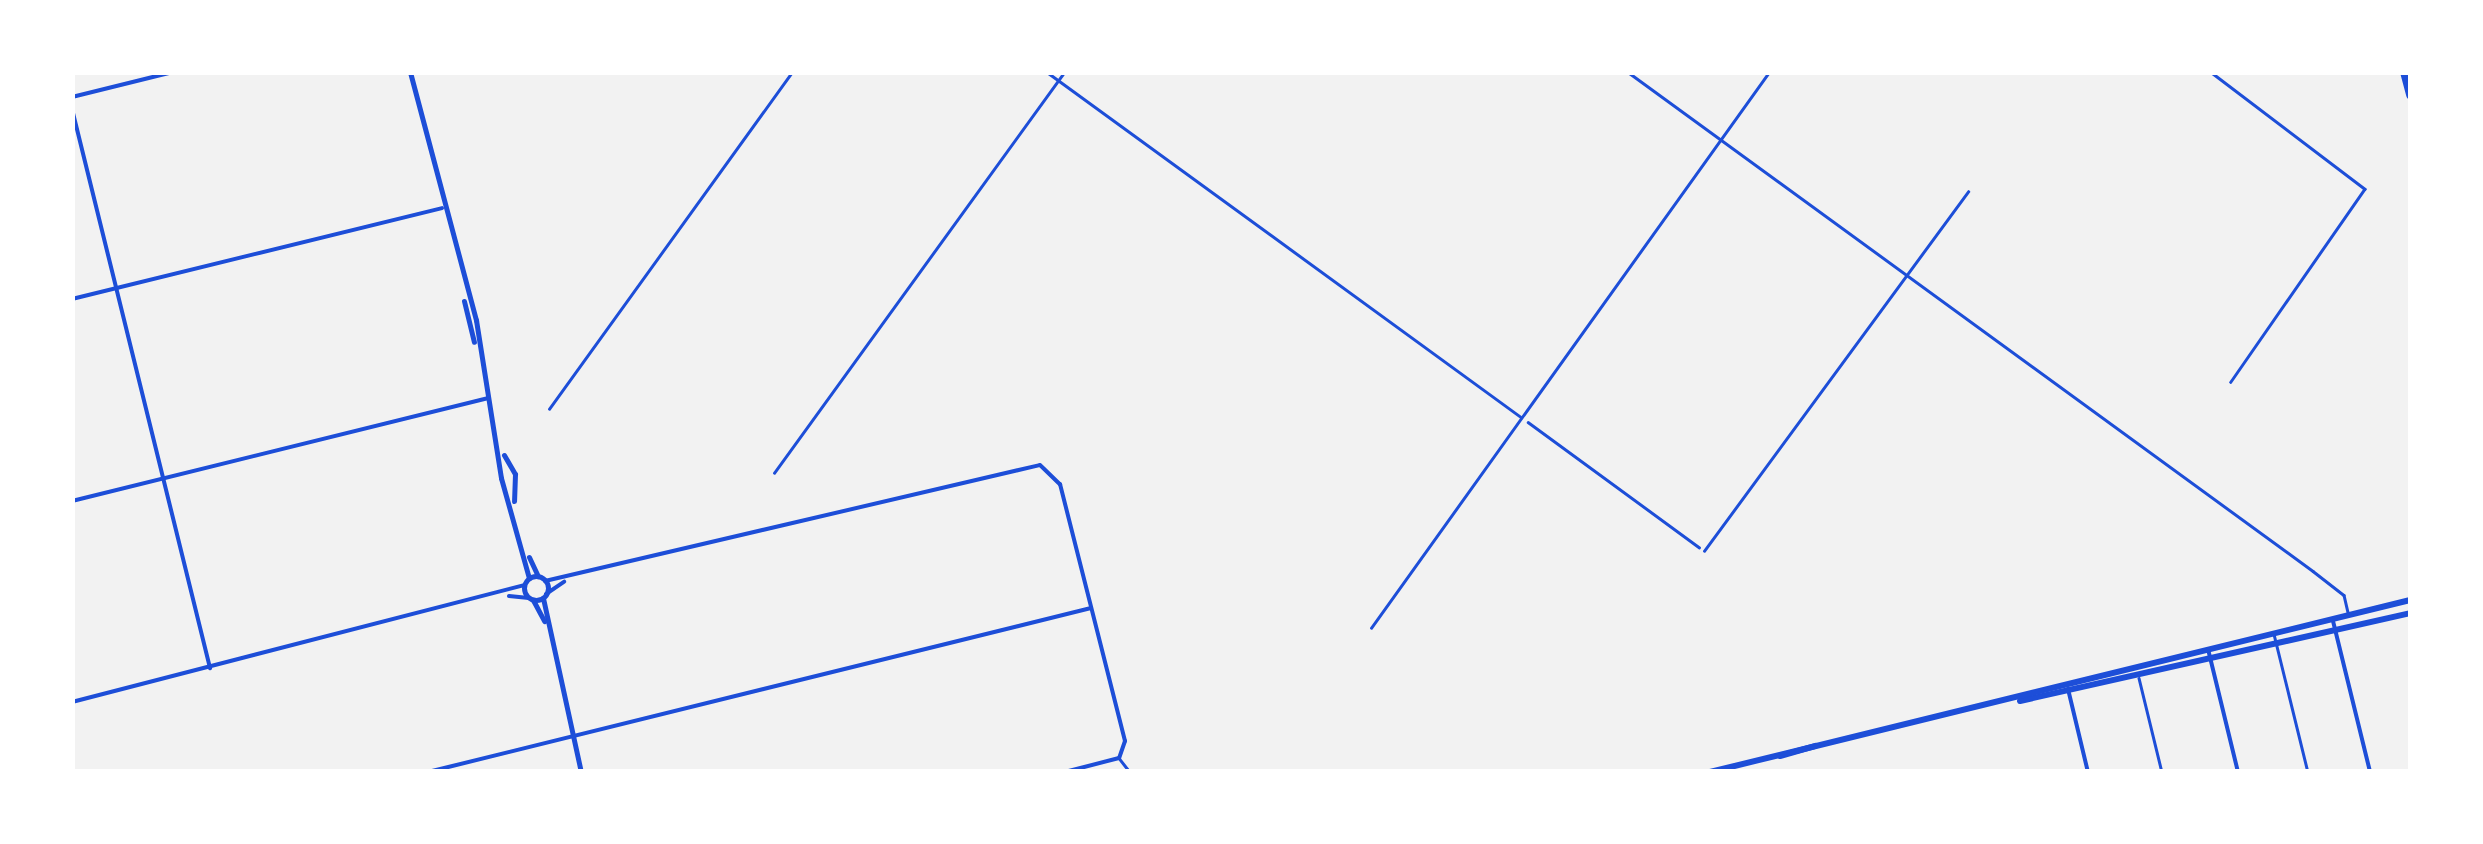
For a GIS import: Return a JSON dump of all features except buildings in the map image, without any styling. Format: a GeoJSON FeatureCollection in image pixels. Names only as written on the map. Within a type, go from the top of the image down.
{"type":"FeatureCollection","features":[{"type":"Feature","properties":{"kind":"main road"},"geometry":{"type":"LineString","coordinates":[[2404,72],[2410,95]]}},
{"type":"Feature","properties":{"kind":"main road"},"geometry":{"type":"LineString","coordinates":[[1710,772],[2014,701],[2067,684],[2410,600]]}},
{"type":"Feature","properties":{"kind":"main road"},"geometry":{"type":"LineString","coordinates":[[2014,701],[2070,695],[2336,634],[2410,613]]}},
{"type":"Feature","properties":{"kind":"street"},"geometry":{"type":"LineString","coordinates":[[72,96],[173,72]]}},
{"type":"Feature","properties":{"kind":"street"},"geometry":{"type":"LineString","coordinates":[[72,702],[505,596],[529,578],[514,502],[500,478],[502,453],[410,72]]}},
{"type":"Feature","properties":{"kind":"street"},"geometry":{"type":"LineString","coordinates":[[72,109],[210,668]]}},
{"type":"Feature","properties":{"kind":"street"},"geometry":{"type":"LineString","coordinates":[[72,299],[442,208]]}},
{"type":"Feature","properties":{"kind":"street"},"geometry":{"type":"LineString","coordinates":[[464,298],[462,324],[475,344]]}},
{"type":"Feature","properties":{"kind":"street"},"geometry":{"type":"LineString","coordinates":[[72,500],[488,398]]}},
{"type":"Feature","properties":{"kind":"street"},"geometry":{"type":"LineString","coordinates":[[502,453],[516,474],[514,502]]}},
{"type":"Feature","properties":{"kind":"street"},"geometry":{"type":"LineString","coordinates":[[526,549],[538,576],[545,581],[564,582],[1028,466],[1052,471],[1060,484],[1124,741],[1118,758],[1065,772]]}},
{"type":"Feature","properties":{"kind":"street"},"geometry":{"type":"LineString","coordinates":[[529,578],[538,576]]}},
{"type":"Feature","properties":{"kind":"street"},"geometry":{"type":"LineString","coordinates":[[545,581],[546,624],[581,772]]}},
{"type":"Feature","properties":{"kind":"street"},"geometry":{"type":"LineString","coordinates":[[505,596],[544,596],[564,582]]}},
{"type":"Feature","properties":{"kind":"street"},"geometry":{"type":"LineString","coordinates":[[524,585],[546,624]]}},
{"type":"Feature","properties":{"kind":"street"},"geometry":{"type":"LineString","coordinates":[[428,772],[1091,608]]}},
{"type":"Feature","properties":{"kind":"street"},"geometry":{"type":"LineString","coordinates":[[2332,618],[2370,772]]}},
{"type":"Feature","properties":{"kind":"street"},"geometry":{"type":"LineString","coordinates":[[2208,649],[2238,772]]}},
{"type":"Feature","properties":{"kind":"street"},"geometry":{"type":"LineString","coordinates":[[2067,684],[2088,772]]}},
{"type":"Feature","properties":{"kind":"lane"},"geometry":{"type":"LineString","coordinates":[[549,409],[792,72]]}},
{"type":"Feature","properties":{"kind":"lane"},"geometry":{"type":"LineString","coordinates":[[1046,72],[1522,418]]}},
{"type":"Feature","properties":{"kind":"lane"},"geometry":{"type":"LineString","coordinates":[[774,472],[1064,72]]}},
{"type":"Feature","properties":{"kind":"lane"},"geometry":{"type":"LineString","coordinates":[[1628,72],[2344,595],[2349,614]]}},
{"type":"Feature","properties":{"kind":"lane"},"geometry":{"type":"LineString","coordinates":[[1371,628],[1769,72]]}},
{"type":"Feature","properties":{"kind":"lane"},"geometry":{"type":"LineString","coordinates":[[2212,72],[2366,189],[2231,382]]}},
{"type":"Feature","properties":{"kind":"lane"},"geometry":{"type":"LineString","coordinates":[[1704,551],[1968,192]]}},
{"type":"Feature","properties":{"kind":"lane"},"geometry":{"type":"LineString","coordinates":[[2274,633],[2308,772]]}},
{"type":"Feature","properties":{"kind":"lane"},"geometry":{"type":"LineString","coordinates":[[2136,667],[2162,772]]}},
{"type":"Feature","properties":{"kind":"lane"},"geometry":{"type":"LineString","coordinates":[[1118,758],[1130,772]]}},
{"type":"Feature","properties":{"kind":"path"},"geometry":{"type":"LineString","coordinates":[[1522,418],[1704,551]]}}]}
